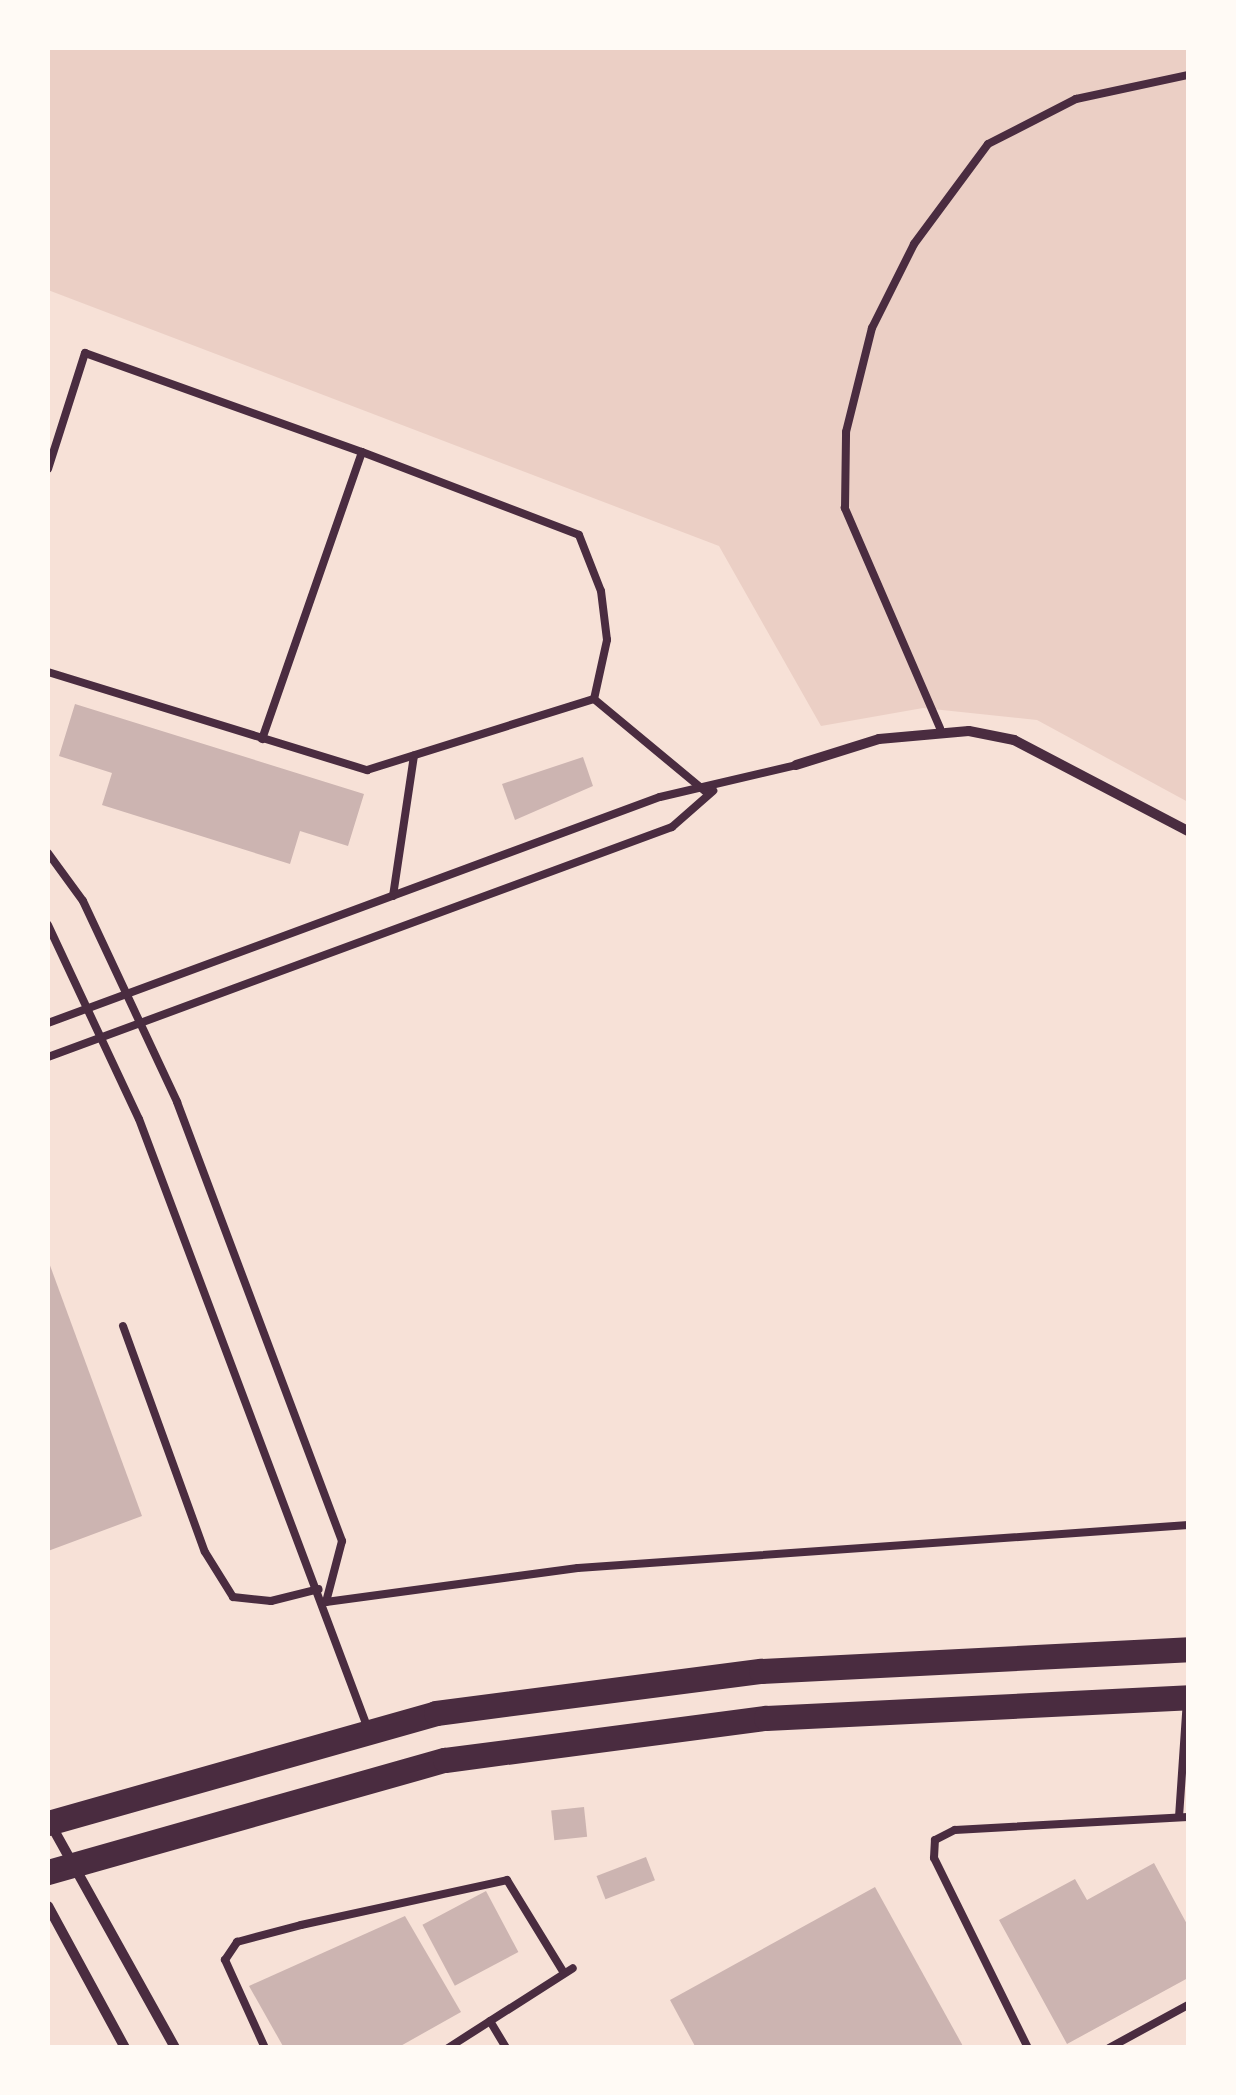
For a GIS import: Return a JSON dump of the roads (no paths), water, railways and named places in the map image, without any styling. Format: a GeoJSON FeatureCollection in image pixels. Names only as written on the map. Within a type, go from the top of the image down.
{"type":"FeatureCollection","features":[{"type":"Feature","properties":{"kind":"main road"},"geometry":{"type":"LineString","coordinates":[[49,1822],[368,1729],[761,1671],[1188,1649]]}},
{"type":"Feature","properties":{"kind":"main road"},"geometry":{"type":"LineString","coordinates":[[48,1872],[345,1782],[570,1741],[766,1718],[1188,1697]]}},
{"type":"Feature","properties":{"kind":"street"},"geometry":{"type":"LineString","coordinates":[[796,765],[940,728],[1014,740],[1188,831]]}},
{"type":"Feature","properties":{"kind":"street"},"geometry":{"type":"LineString","coordinates":[[49,1822],[176,2048]]}},
{"type":"Feature","properties":{"kind":"street"},"geometry":{"type":"LineString","coordinates":[[48,1906],[125,2048]]}},
{"type":"Feature","properties":{"kind":"lane"},"geometry":{"type":"LineString","coordinates":[[940,728],[845,508],[846,432],[872,328],[914,244],[988,144],[1076,100],[1188,76]]}},
{"type":"Feature","properties":{"kind":"lane"},"geometry":{"type":"LineString","coordinates":[[48,469],[85,353],[579,535],[601,591],[607,640],[594,699]]}},
{"type":"Feature","properties":{"kind":"lane"},"geometry":{"type":"LineString","coordinates":[[262,739],[362,452]]}},
{"type":"Feature","properties":{"kind":"lane"},"geometry":{"type":"LineString","coordinates":[[48,672],[366,770],[594,699]]}},
{"type":"Feature","properties":{"kind":"lane"},"geometry":{"type":"LineString","coordinates":[[594,699],[709,792]]}},
{"type":"Feature","properties":{"kind":"lane"},"geometry":{"type":"LineString","coordinates":[[393,896],[414,756]]}},
{"type":"Feature","properties":{"kind":"lane"},"geometry":{"type":"LineString","coordinates":[[48,1023],[660,797],[709,792],[796,765]]}},
{"type":"Feature","properties":{"kind":"lane"},"geometry":{"type":"LineString","coordinates":[[48,1057],[672,827],[709,792]]}},
{"type":"Feature","properties":{"kind":"lane"},"geometry":{"type":"LineString","coordinates":[[48,853],[83,901],[140,1023],[342,1540],[326,1602]]}},
{"type":"Feature","properties":{"kind":"lane"},"geometry":{"type":"LineString","coordinates":[[48,925],[100,1038],[326,1602],[368,1729]]}},
{"type":"Feature","properties":{"kind":"lane"},"geometry":{"type":"LineString","coordinates":[[123,1326],[205,1552],[233,1597],[271,1601],[320,1590]]}},
{"type":"Feature","properties":{"kind":"lane"},"geometry":{"type":"LineString","coordinates":[[326,1602],[578,1568],[1188,1525]]}},
{"type":"Feature","properties":{"kind":"lane"},"geometry":{"type":"LineString","coordinates":[[1028,2048],[934,1858],[935,1840],[955,1830],[1184,1817],[1188,1697]]}},
{"type":"Feature","properties":{"kind":"lane"},"geometry":{"type":"LineString","coordinates":[[265,2048],[225,1960],[238,1942],[301,1924],[507,1880],[568,1970],[448,2048]]}},
{"type":"Feature","properties":{"kind":"lane"},"geometry":{"type":"LineString","coordinates":[[1109,2048],[1188,2005]]}},
{"type":"Feature","properties":{"kind":"lane"},"geometry":{"type":"LineString","coordinates":[[490,2020],[506,2048]]}}]}
